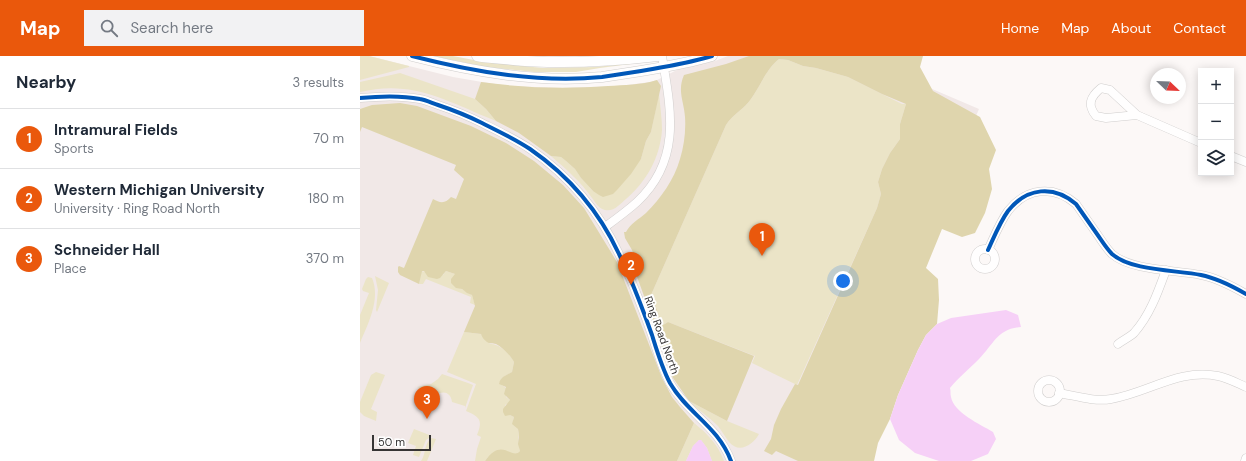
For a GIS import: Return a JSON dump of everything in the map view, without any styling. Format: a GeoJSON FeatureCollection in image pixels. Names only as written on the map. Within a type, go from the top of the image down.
{"type":"FeatureCollection","features":[{"type":"Feature","properties":{"kind":"street"},"geometry":{"type":"LineString","coordinates":[[412,56],[471,69],[529,77],[560,78],[602,77],[664,68],[712,56]]}},
{"type":"Feature","properties":{"kind":"street"},"geometry":{"type":"LineString","coordinates":[[477,56],[522,61],[569,63],[611,61],[658,56]]}},
{"type":"Feature","properties":{"kind":"street"},"geometry":{"type":"LineString","coordinates":[[605,227],[641,198],[652,185],[665,161],[671,131],[670,111],[662,56]]}},
{"type":"Feature","properties":{"kind":"street"},"geometry":{"type":"LineString","coordinates":[[1137,115],[1106,118],[1096,116],[1091,109],[1091,100],[1095,93],[1101,88],[1110,90],[1137,115],[1198,142]]}},
{"type":"Feature","properties":{"kind":"street","name":"Ring Road North"},"geometry":{"type":"LineString","coordinates":[[360,98],[378,96],[421,99],[463,113],[510,137],[535,152],[570,182],[587,201],[605,227],[619,253],[670,382],[683,400],[718,436],[731,461]]}},
{"type":"Feature","properties":{"kind":"street"},"geometry":{"type":"LineString","coordinates":[[1234,157],[1246,162]]}},
{"type":"Feature","properties":{"kind":"street"},"geometry":{"type":"LineString","coordinates":[[988,250],[1008,211],[1018,200],[1042,190],[1058,192],[1076,204],[1106,248],[1116,257],[1150,268],[1213,278],[1233,286],[1246,294]]}},
{"type":"Feature","properties":{"kind":"street"},"geometry":{"type":"LineString","coordinates":[[1118,344],[1133,333],[1146,316],[1157,295],[1166,270]]}},
{"type":"Feature","properties":{"kind":"street"},"geometry":{"type":"LineString","coordinates":[[1060,393],[1098,400],[1110,400],[1126,396],[1182,376],[1194,374],[1218,376],[1246,387]]}},
{"type":"Feature","properties":{"kind":"shaded area"},"geometry":{"type":"Polygon","coordinates":[[[360,56],[369,56],[453,77],[482,82],[509,86],[563,88],[619,86],[650,82],[679,69],[715,61],[728,56],[855,56],[979,109],[826,461],[360,461],[360,56]]]}},
{"type":"Feature","properties":{"kind":"shaded area"},"geometry":{"type":"Polygon","coordinates":[[[360,56],[369,56],[409,67],[360,80],[360,56]]]}},
{"type":"Feature","properties":{"kind":"shaded area"},"geometry":{"type":"Polygon","coordinates":[[[433,56],[453,56],[484,62],[543,68],[595,67],[646,62],[576,72],[534,72],[486,67],[433,56]]]}},
{"type":"Feature","properties":{"kind":"shaded area"},"geometry":{"type":"Polygon","coordinates":[[[749,56],[923,56],[920,67],[933,91],[980,117],[996,150],[989,169],[992,189],[985,213],[975,233],[962,237],[942,229],[926,268],[938,279],[939,300],[937,324],[926,335],[918,350],[898,395],[890,419],[878,443],[874,461],[798,461],[776,451],[772,455],[764,451],[771,439],[774,425],[781,409],[795,384],[798,385],[877,208],[881,194],[878,182],[882,169],[890,153],[900,139],[900,124],[906,104],[848,77],[803,66],[788,60],[779,59],[769,69],[751,99],[726,125],[651,295],[663,325],[668,322],[754,356],[727,421],[689,401],[671,375],[636,274],[634,256],[625,238],[624,232],[626,232],[632,224],[646,213],[657,201],[671,181],[677,167],[683,149],[685,133],[685,117],[681,91],[684,75],[726,64],[749,56]]]}},
{"type":"Feature","properties":{"kind":"shaded area"},"geometry":{"type":"Polygon","coordinates":[[[779,59],[788,60],[803,66],[848,77],[902,104],[906,104],[900,124],[900,139],[890,153],[882,169],[878,182],[881,194],[877,208],[797,385],[752,363],[755,356],[668,322],[663,325],[651,295],[726,125],[751,99],[769,69],[779,59]]]}},
{"type":"Feature","properties":{"kind":"shaded area"},"geometry":{"type":"Polygon","coordinates":[[[400,73],[475,99],[496,121],[438,97],[414,90],[387,88],[360,92],[360,82],[400,73]]]}},
{"type":"Feature","properties":{"kind":"shaded area"},"geometry":{"type":"Polygon","coordinates":[[[657,80],[661,86],[651,132],[646,141],[641,159],[631,174],[613,194],[603,197],[593,191],[575,169],[561,157],[551,156],[519,133],[496,121],[475,99],[481,82],[529,87],[576,87],[645,83],[657,80]]]}},
{"type":"Feature","properties":{"kind":"shaded area"},"geometry":{"type":"Polygon","coordinates":[[[659,93],[662,130],[661,140],[651,169],[640,185],[619,205],[611,210],[603,209],[597,205],[578,181],[551,156],[561,157],[566,161],[575,169],[593,191],[641,159],[646,141],[651,132],[659,93]]]}},
{"type":"Feature","properties":{"kind":"shaded area"},"geometry":{"type":"Polygon","coordinates":[[[400,103],[417,106],[471,126],[506,143],[534,161],[563,185],[584,208],[617,262],[662,378],[672,397],[694,423],[677,461],[485,461],[497,450],[501,449],[514,453],[520,451],[518,444],[518,429],[512,424],[514,417],[510,415],[505,416],[503,412],[503,409],[510,400],[504,394],[506,387],[499,384],[502,378],[512,372],[514,362],[504,349],[496,344],[488,343],[481,334],[464,332],[475,306],[472,295],[462,289],[456,288],[451,283],[451,279],[455,274],[446,271],[440,278],[437,279],[428,277],[424,271],[422,271],[419,284],[400,275],[398,272],[399,266],[404,268],[433,199],[442,202],[447,201],[451,197],[456,199],[464,179],[454,170],[456,165],[362,127],[360,132],[360,109],[372,105],[400,103]]]}},
{"type":"Feature","properties":{"kind":"shaded area"},"geometry":{"type":"Polygon","coordinates":[[[421,271],[443,275],[446,271],[455,274],[460,288],[472,295],[475,305],[470,303],[471,297],[426,279],[423,284],[419,284],[421,271]]]}},
{"type":"Feature","properties":{"kind":"shaded area"},"geometry":{"type":"Polygon","coordinates":[[[375,276],[389,283],[377,312],[378,290],[375,276]]]}},
{"type":"Feature","properties":{"kind":"shaded area"},"geometry":{"type":"Polygon","coordinates":[[[368,277],[372,278],[374,286],[374,303],[370,320],[360,343],[360,315],[369,293],[363,291],[362,289],[368,277]]]}},
{"type":"Feature","properties":{"kind":"shaded area"},"geometry":{"type":"Polygon","coordinates":[[[1006,310],[1018,315],[1021,327],[1013,328],[1001,334],[950,388],[953,403],[957,408],[968,418],[993,432],[996,439],[988,454],[971,461],[939,461],[915,453],[899,440],[890,419],[898,395],[926,335],[937,324],[951,318],[1006,310]]]}},
{"type":"Feature","properties":{"kind":"shaded area"},"geometry":{"type":"Polygon","coordinates":[[[464,332],[481,334],[490,344],[497,345],[504,350],[514,362],[512,372],[505,376],[499,383],[506,388],[506,397],[510,400],[509,403],[505,405],[508,415],[514,417],[513,420],[518,429],[520,451],[516,457],[510,457],[506,454],[488,457],[485,461],[475,461],[481,437],[477,435],[480,422],[477,417],[466,411],[476,384],[447,372],[464,332]]]}},
{"type":"Feature","properties":{"kind":"shaded area"},"geometry":{"type":"Polygon","coordinates":[[[376,372],[385,375],[371,409],[377,412],[376,421],[364,416],[360,412],[360,402],[371,375],[376,372]]]}},
{"type":"Feature","properties":{"kind":"shaded area"},"geometry":{"type":"Polygon","coordinates":[[[442,374],[473,385],[465,408],[465,406],[452,402],[447,393],[439,393],[436,395],[417,387],[431,384],[442,374]]]}},
{"type":"Feature","properties":{"kind":"shaded area"},"geometry":{"type":"Polygon","coordinates":[[[689,401],[727,421],[759,434],[750,445],[746,447],[741,448],[733,446],[718,426],[689,401]]]}},
{"type":"Feature","properties":{"kind":"shaded area"},"geometry":{"type":"Polygon","coordinates":[[[694,423],[712,440],[724,461],[712,461],[707,448],[701,440],[699,440],[693,446],[686,461],[677,461],[694,423]]]}},
{"type":"Feature","properties":{"kind":"shaded area"},"geometry":{"type":"Polygon","coordinates":[[[414,429],[432,436],[426,440],[419,457],[413,455],[416,446],[408,443],[414,429]]]}},
{"type":"Feature","properties":{"kind":"shaded area"},"geometry":{"type":"Polygon","coordinates":[[[431,438],[436,439],[427,461],[421,461],[427,443],[431,438]]]}},
{"type":"Feature","properties":{"kind":"shaded area"},"geometry":{"type":"Polygon","coordinates":[[[701,440],[707,448],[712,461],[686,461],[693,446],[701,440]]]}},
{"type":"Feature","properties":{"kind":"cycle path"},"geometry":{"type":"LineString","coordinates":[[412,56],[459,67],[506,75],[554,78],[602,77],[695,61],[712,56]]}},
{"type":"Feature","properties":{"kind":"cycle path"},"geometry":{"type":"LineString","coordinates":[[360,98],[390,96],[412,98],[424,100],[460,113],[477,120],[524,145],[558,171],[582,196],[611,238],[637,294],[662,365],[670,383],[677,394],[718,438],[731,461]]}},
{"type":"Feature","properties":{"kind":"cycle path"},"geometry":{"type":"LineString","coordinates":[[988,250],[1002,220],[1015,203],[1032,193],[1041,191],[1050,192],[1068,198],[1076,204],[1108,249],[1120,260],[1142,267],[1207,276],[1246,294]]}},
{"type":"Feature","properties":{"kind":"place","name":"Intramural Fields"},"geometry":{"type":"Point","coordinates":[762,256]}},
{"type":"Feature","properties":{"kind":"place","name":"Western Michigan University"},"geometry":{"type":"Point","coordinates":[631,285]}},
{"type":"Feature","properties":{"kind":"place","name":"Schneider Hall"},"geometry":{"type":"Point","coordinates":[427,419]}}]}
